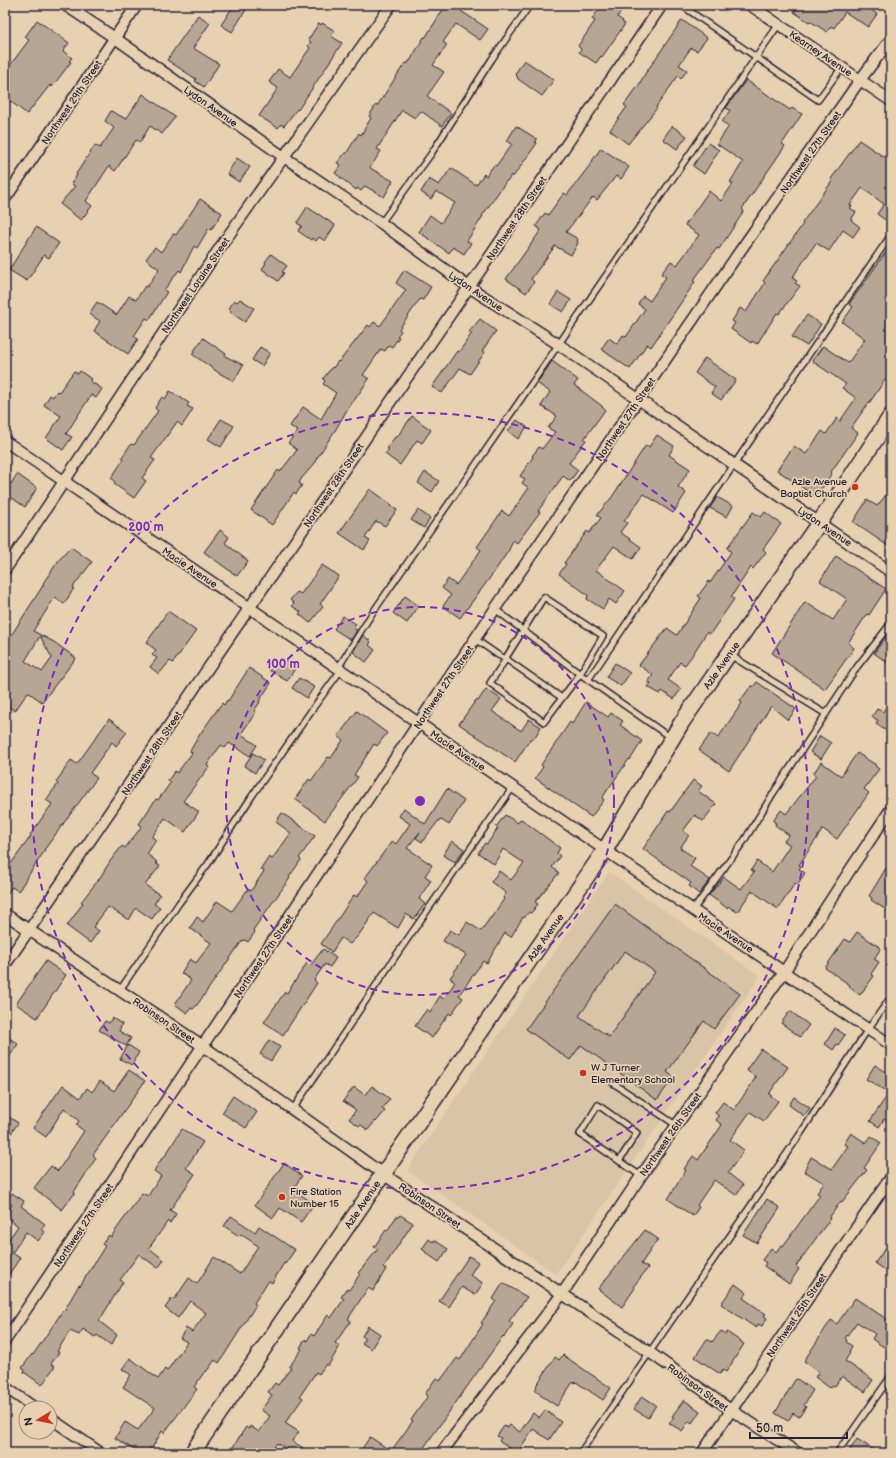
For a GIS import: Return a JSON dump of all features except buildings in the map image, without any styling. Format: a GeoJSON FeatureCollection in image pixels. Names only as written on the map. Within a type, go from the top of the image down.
{"type":"FeatureCollection","features":[{"type":"Feature","properties":{"kind":"main road","name":"Azle Avenue"},"geometry":{"type":"LineString","coordinates":[[192,1453],[605,850],[672,739],[891,416]]}},
{"type":"Feature","properties":{"kind":"street","name":"Lydon Avenue"},"geometry":{"type":"LineString","coordinates":[[66,5],[469,287],[558,344],[891,572]]}},
{"type":"Feature","properties":{"kind":"street","name":"Northwest 29th Street"},"geometry":{"type":"LineString","coordinates":[[5,199],[137,5]]}},
{"type":"Feature","properties":{"kind":"street","name":"Northwest Loraine Street"},"geometry":{"type":"LineString","coordinates":[[5,570],[221,246],[391,5]]}},
{"type":"Feature","properties":{"kind":"street","name":"Northwest 28th Street"},"geometry":{"type":"LineString","coordinates":[[5,965],[662,5]]}},
{"type":"Feature","properties":{"kind":"street","name":"Kearney Avenue"},"geometry":{"type":"LineString","coordinates":[[750,5],[891,101]]}},
{"type":"Feature","properties":{"kind":"street","name":"Northwest 27th Street"},"geometry":{"type":"LineString","coordinates":[[5,1341],[495,609],[740,251],[860,80],[891,39]]}},
{"type":"Feature","properties":{"kind":"street","name":"Macie Avenue"},"geometry":{"type":"LineString","coordinates":[[5,441],[891,1045]]}},
{"type":"Feature","properties":{"kind":"street","name":"Northwest 26th Street"},"geometry":{"type":"LineString","coordinates":[[441,1453],[562,1294],[676,1125],[784,972],[891,809]]}},
{"type":"Feature","properties":{"kind":"street","name":"Robinson Street"},"geometry":{"type":"LineString","coordinates":[[5,914],[203,1046],[382,1174],[649,1352],[731,1410],[798,1453]]}},
{"type":"Feature","properties":{"kind":"street","name":"Northwest 25th Street"},"geometry":{"type":"LineString","coordinates":[[702,1453],[891,1177]]}},
{"type":"Feature","properties":{"kind":"street"},"geometry":{"type":"LineString","coordinates":[[5,1387],[24,1400]]}},
{"type":"Feature","properties":{"kind":"street"},"geometry":{"type":"LineString","coordinates":[[58,1423],[101,1453]]}},
{"type":"Feature","properties":{"kind":"lane"},"geometry":{"type":"LineString","coordinates":[[381,224],[431,154],[492,59],[530,5]]}},
{"type":"Feature","properties":{"kind":"lane"},"geometry":{"type":"LineString","coordinates":[[682,5],[818,100],[842,67]]}},
{"type":"Feature","properties":{"kind":"lane"},"geometry":{"type":"LineString","coordinates":[[120,990],[179,902],[208,864],[252,796],[340,669],[371,615],[779,24]]}},
{"type":"Feature","properties":{"kind":"lane"},"geometry":{"type":"LineString","coordinates":[[588,680],[891,235]]}},
{"type":"Feature","properties":{"kind":"lane"},"geometry":{"type":"LineString","coordinates":[[544,596],[603,636],[580,674],[544,722],[490,683],[524,630],[544,596]]}},
{"type":"Feature","properties":{"kind":"lane"},"geometry":{"type":"LineString","coordinates":[[495,609],[588,680],[672,739]]}},
{"type":"Feature","properties":{"kind":"lane"},"geometry":{"type":"LineString","coordinates":[[693,910],[744,840],[857,667],[891,623]]}},
{"type":"Feature","properties":{"kind":"lane"},"geometry":{"type":"LineString","coordinates":[[475,639],[562,698]]}},
{"type":"Feature","properties":{"kind":"lane"},"geometry":{"type":"LineString","coordinates":[[729,654],[826,714]]}},
{"type":"Feature","properties":{"kind":"lane"},"geometry":{"type":"LineString","coordinates":[[293,1110],[395,957],[513,787]]}},
{"type":"Feature","properties":{"kind":"lane"},"geometry":{"type":"LineString","coordinates":[[580,1453],[802,1133],[868,1029],[891,997]]}},
{"type":"Feature","properties":{"kind":"lane"},"geometry":{"type":"LineString","coordinates":[[613,1083],[676,1125]]}},
{"type":"Feature","properties":{"kind":"lane"},"geometry":{"type":"LineString","coordinates":[[619,1161],[637,1133],[598,1105],[580,1134],[619,1161],[641,1176]]}},
{"type":"Feature","properties":{"kind":"lane"},"geometry":{"type":"LineString","coordinates":[[837,1453],[891,1376]]}},
{"type":"Feature","properties":{"kind":"shaded area","name":"W J Turner Elementary School"},"geometry":{"type":"Polygon","coordinates":[[[609,872],[760,976],[556,1274],[407,1170],[609,872]]]}},
{"type":"Feature","properties":{"kind":"place","name":"Azle Avenue Baptist Church"},"geometry":{"type":"Point","coordinates":[855,487]}},
{"type":"Feature","properties":{"kind":"place","name":"W J Turner Elementary School"},"geometry":{"type":"Point","coordinates":[583,1073]}},
{"type":"Feature","properties":{"kind":"place","name":"Fire Station Number 15"},"geometry":{"type":"Point","coordinates":[282,1197]}}]}
